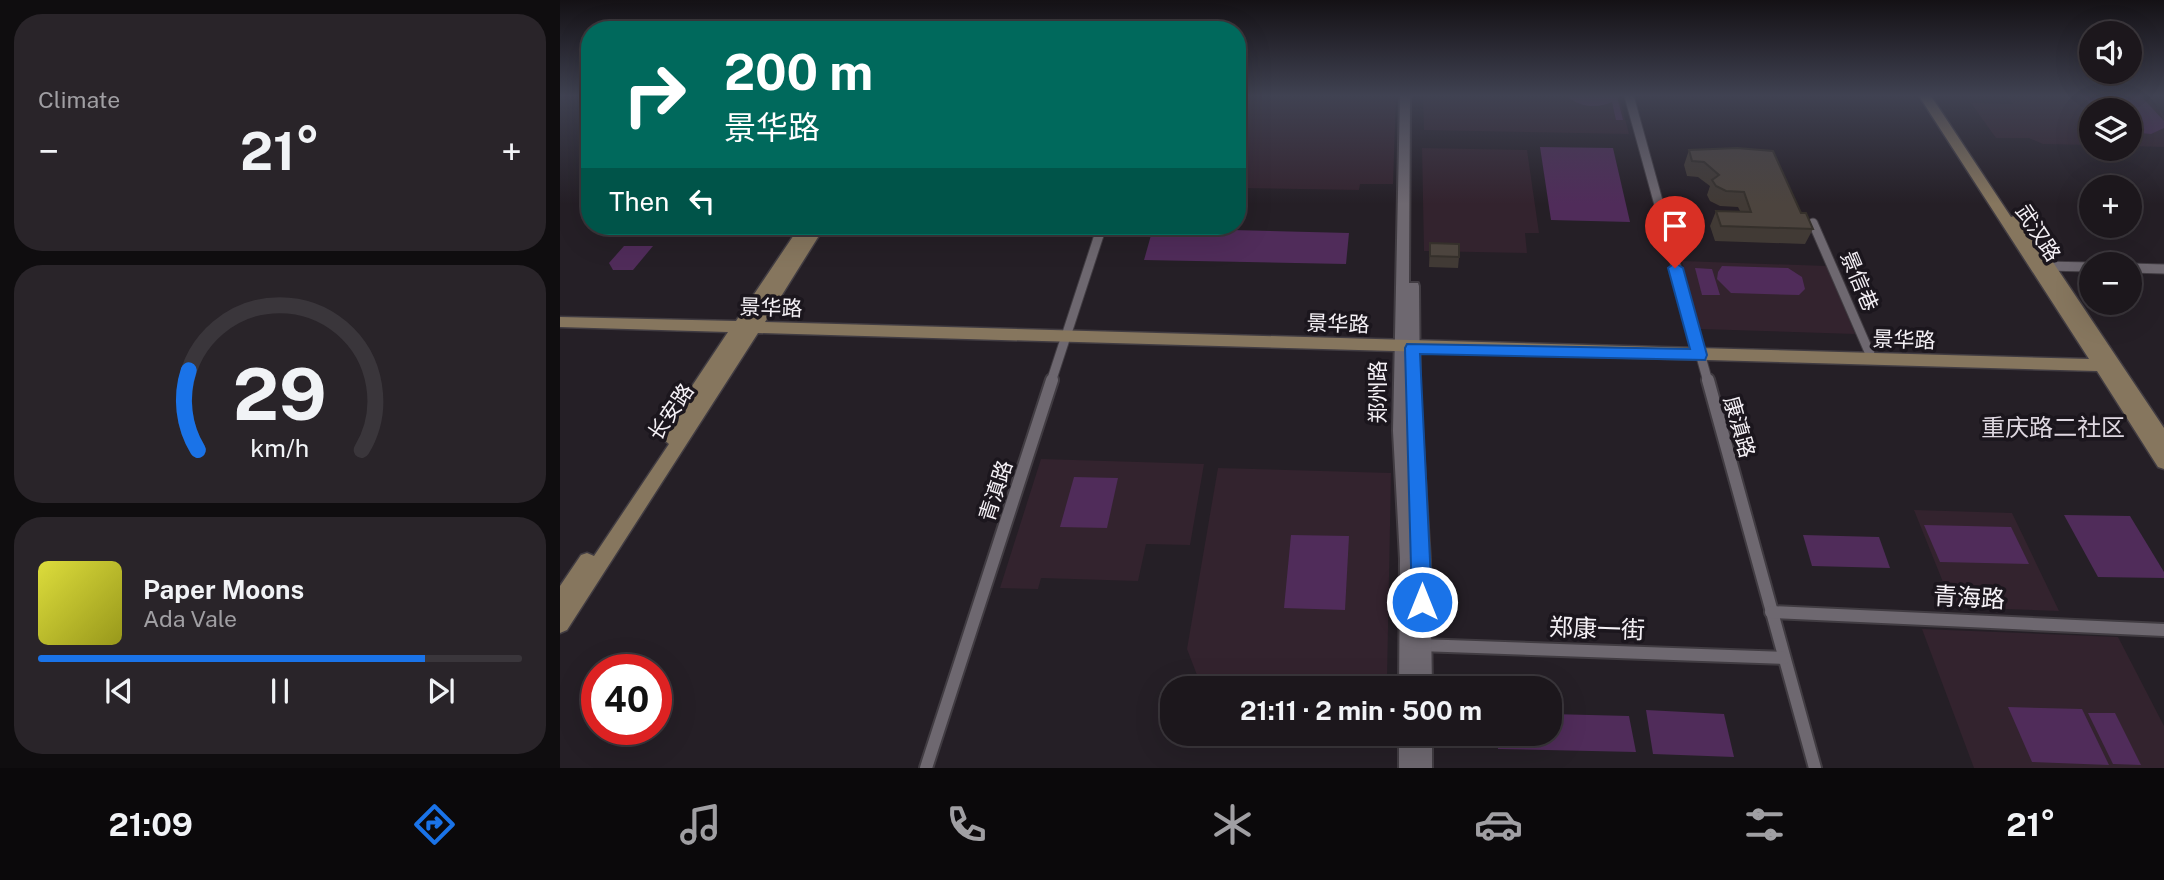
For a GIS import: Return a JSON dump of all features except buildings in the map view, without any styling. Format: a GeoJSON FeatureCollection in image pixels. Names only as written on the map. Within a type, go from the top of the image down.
{"type":"FeatureCollection","features":[{"type":"Feature","properties":{"kind":"main road","name":"武汉路"},"geometry":{"type":"LineString","coordinates":[[1949,132],[2105,363],[2164,462]]}},
{"type":"Feature","properties":{"kind":"main road","name":"武汉路"},"geometry":{"type":"LineString","coordinates":[[1957,132],[2040,265]]}},
{"type":"Feature","properties":{"kind":"main road","name":"长安路"},"geometry":{"type":"LineString","coordinates":[[560,624],[749,324],[802,235]]}},
{"type":"Feature","properties":{"kind":"main road","name":"长安路"},"geometry":{"type":"LineString","coordinates":[[560,603],[812,235]]}},
{"type":"Feature","properties":{"kind":"main road","name":"景华路"},"geometry":{"type":"LineString","coordinates":[[560,315],[749,324]]}},
{"type":"Feature","properties":{"kind":"main road","name":"景华路"},"geometry":{"type":"LineString","coordinates":[[560,322],[1068,332],[2105,363]]}},
{"type":"Feature","properties":{"kind":"main road","name":"景华路"},"geometry":{"type":"LineString","coordinates":[[1696,352],[1870,354],[2105,363]]}},
{"type":"Feature","properties":{"kind":"main road","name":"武汉路"},"geometry":{"type":"LineString","coordinates":[[2105,363],[2164,442]]}},
{"type":"Feature","properties":{"kind":"street","name":"郑州路"},"geometry":{"type":"LineString","coordinates":[[1405,132],[1407,344]]}},
{"type":"Feature","properties":{"kind":"street","name":"郑州路"},"geometry":{"type":"LineString","coordinates":[[1413,132],[1407,344],[1400,430],[1415,645],[1421,676]]}},
{"type":"Feature","properties":{"kind":"street","name":"康滇路"},"geometry":{"type":"LineString","coordinates":[[1637,132],[1780,658],[1807,768]]}},
{"type":"Feature","properties":{"kind":"street","name":"景信巷"},"geometry":{"type":"LineString","coordinates":[[1813,223],[1870,354]]}},
{"type":"Feature","properties":{"kind":"street","name":"青滇路"},"geometry":{"type":"LineString","coordinates":[[926,768],[1099,235]]}},
{"type":"Feature","properties":{"kind":"street"},"geometry":{"type":"LineString","coordinates":[[2040,265],[2079,267]]}},
{"type":"Feature","properties":{"kind":"street"},"geometry":{"type":"LineString","coordinates":[[2142,268],[2164,269]]}},
{"type":"Feature","properties":{"kind":"street","name":"康滇路"},"geometry":{"type":"LineString","coordinates":[[1696,352],[1771,612],[1780,658],[1815,768]]}},
{"type":"Feature","properties":{"kind":"street","name":"青海路"},"geometry":{"type":"LineString","coordinates":[[1771,612],[2164,629]]}},
{"type":"Feature","properties":{"kind":"street","name":"郑州路"},"geometry":{"type":"LineString","coordinates":[[1410,676],[1415,645]]}},
{"type":"Feature","properties":{"kind":"street","name":"郑康一街"},"geometry":{"type":"LineString","coordinates":[[1415,645],[1780,658]]}},
{"type":"Feature","properties":{"kind":"street"},"geometry":{"type":"LineString","coordinates":[[1408,746],[1408,768]]}},
{"type":"Feature","properties":{"kind":"street"},"geometry":{"type":"LineString","coordinates":[[1423,746],[1423,768]]}},
{"type":"Feature","properties":{"kind":"shaded area"},"geometry":{"type":"Polygon","coordinates":[[[1246,132],[1395,132],[1393,184],[1360,184],[1359,190],[1246,188],[1246,132]]]}},
{"type":"Feature","properties":{"kind":"shaded area"},"geometry":{"type":"Polygon","coordinates":[[[1518,132],[1628,132],[1629,134],[1518,132]]]}},
{"type":"Feature","properties":{"kind":"shaded area"},"geometry":{"type":"Polygon","coordinates":[[[1992,132],[2079,132],[2079,145],[2043,144],[2029,138],[1996,138],[1992,132]]]}},
{"type":"Feature","properties":{"kind":"shaded area"},"geometry":{"type":"Polygon","coordinates":[[[2142,132],[2164,132],[2164,147],[2142,146],[2142,132]]]}},
{"type":"Feature","properties":{"kind":"shaded area"},"geometry":{"type":"Polygon","coordinates":[[[1540,147],[1613,148],[1630,222],[1551,220],[1540,147]]]}},
{"type":"Feature","properties":{"kind":"shaded area"},"geometry":{"type":"Polygon","coordinates":[[[1422,148],[1527,150],[1539,233],[1525,233],[1527,253],[1424,251],[1422,148]]]}},
{"type":"Feature","properties":{"kind":"shaded area"},"geometry":{"type":"Polygon","coordinates":[[[1246,230],[1349,233],[1346,264],[1144,260],[1151,235],[1246,235],[1246,230]]]}},
{"type":"Feature","properties":{"kind":"shaded area"},"geometry":{"type":"Polygon","coordinates":[[[624,246],[653,246],[633,270],[613,270],[609,263],[624,246]]]}},
{"type":"Feature","properties":{"kind":"shaded area"},"geometry":{"type":"Polygon","coordinates":[[[1682,261],[1827,266],[1855,334],[1700,329],[1682,261]]]}},
{"type":"Feature","properties":{"kind":"shaded area"},"geometry":{"type":"Polygon","coordinates":[[[1722,266],[1788,268],[1802,277],[1805,289],[1799,295],[1731,293],[1717,279],[1722,266]]]}},
{"type":"Feature","properties":{"kind":"shaded area"},"geometry":{"type":"Polygon","coordinates":[[[1695,268],[1712,269],[1720,295],[1702,295],[1695,268]]]}},
{"type":"Feature","properties":{"kind":"shaded area"},"geometry":{"type":"Polygon","coordinates":[[[1041,459],[1204,464],[1190,545],[1146,544],[1138,581],[1041,578],[1038,589],[1000,588],[1041,459]]]}},
{"type":"Feature","properties":{"kind":"shaded area"},"geometry":{"type":"Polygon","coordinates":[[[1218,468],[1391,473],[1387,676],[1197,675],[1187,649],[1218,468]]]}},
{"type":"Feature","properties":{"kind":"shaded area"},"geometry":{"type":"Polygon","coordinates":[[[1074,477],[1118,478],[1107,528],[1060,527],[1074,477]]]}},
{"type":"Feature","properties":{"kind":"shaded area"},"geometry":{"type":"Polygon","coordinates":[[[1914,510],[2012,513],[2059,611],[1953,607],[1914,510]]]}},
{"type":"Feature","properties":{"kind":"shaded area"},"geometry":{"type":"Polygon","coordinates":[[[2064,515],[2130,516],[2164,572],[2164,578],[2098,577],[2064,515]]]}},
{"type":"Feature","properties":{"kind":"shaded area"},"geometry":{"type":"Polygon","coordinates":[[[1924,525],[2011,527],[2029,564],[1940,562],[1924,525]]]}},
{"type":"Feature","properties":{"kind":"shaded area"},"geometry":{"type":"Polygon","coordinates":[[[1291,535],[1349,536],[1345,610],[1284,608],[1291,535]]]}},
{"type":"Feature","properties":{"kind":"shaded area"},"geometry":{"type":"Polygon","coordinates":[[[1803,535],[1879,537],[1890,568],[1812,566],[1803,535]]]}},
{"type":"Feature","properties":{"kind":"shaded area"},"geometry":{"type":"Polygon","coordinates":[[[1922,629],[2118,637],[2164,726],[2164,768],[1974,768],[1922,629]]]}},
{"type":"Feature","properties":{"kind":"shaded area"},"geometry":{"type":"Polygon","coordinates":[[[2008,707],[2082,709],[2109,765],[2032,762],[2008,707]]]}},
{"type":"Feature","properties":{"kind":"shaded area"},"geometry":{"type":"Polygon","coordinates":[[[1646,710],[1724,714],[1734,757],[1653,754],[1646,710]]]}},
{"type":"Feature","properties":{"kind":"shaded area"},"geometry":{"type":"Polygon","coordinates":[[[2088,713],[2115,713],[2141,765],[2113,764],[2088,713]]]}},
{"type":"Feature","properties":{"kind":"shaded area"},"geometry":{"type":"Polygon","coordinates":[[[1562,714],[1629,716],[1636,752],[1498,749],[1498,746],[1562,746],[1562,714]]]}},
{"type":"Feature","properties":{"kind":"district","name":"重庆路二社区"},"geometry":{"type":"Point","coordinates":[2053,428]}},
{"type":"Feature","properties":{"kind":"route"},"geometry":{"type":"LineString","coordinates":[[1422,602],[1412,348],[1699,355],[1675,268]]}}]}
